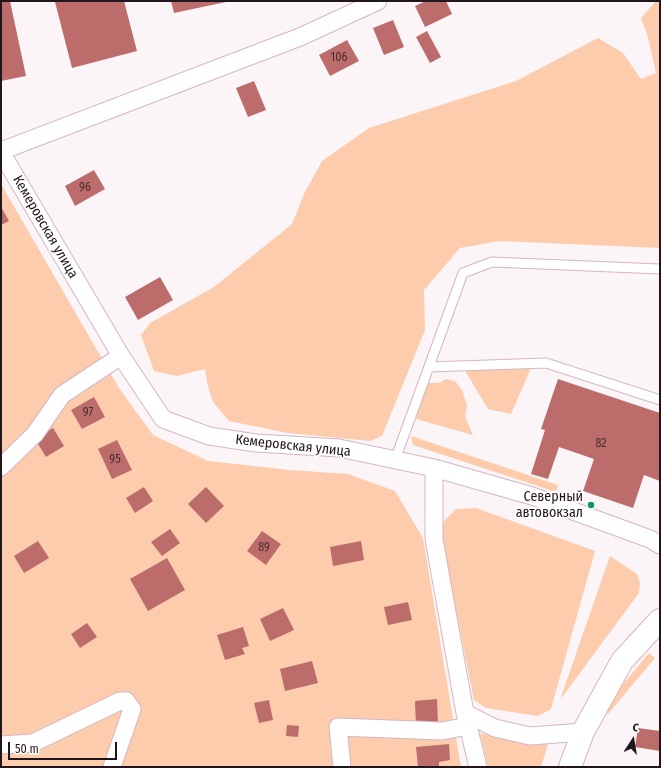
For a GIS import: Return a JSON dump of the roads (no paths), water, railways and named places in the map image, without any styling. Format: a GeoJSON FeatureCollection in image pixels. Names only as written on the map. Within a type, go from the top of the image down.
{"type":"FeatureCollection","features":[{"type":"Feature","properties":{"kind":"main road"},"geometry":{"type":"LineString","coordinates":[[570,767],[583,732],[622,661],[660,620]]}},
{"type":"Feature","properties":{"kind":"street"},"geometry":{"type":"LineString","coordinates":[[1,152],[300,37],[378,1]]}},
{"type":"Feature","properties":{"kind":"street","name":"Кемеровская улица"},"geometry":{"type":"LineString","coordinates":[[1,152],[121,356],[162,419],[208,436],[256,443],[339,448],[434,468],[532,496],[650,539],[660,545]]}},
{"type":"Feature","properties":{"kind":"street"},"geometry":{"type":"LineString","coordinates":[[1,467],[35,434],[62,395],[121,356]]}},
{"type":"Feature","properties":{"kind":"street"},"geometry":{"type":"LineString","coordinates":[[434,468],[434,539],[466,720],[478,767]]}},
{"type":"Feature","properties":{"kind":"street"},"geometry":{"type":"LineString","coordinates":[[1,745],[33,743],[120,700],[126,701],[132,709],[112,767]]}},
{"type":"Feature","properties":{"kind":"street"},"geometry":{"type":"LineString","coordinates":[[342,767],[338,727],[442,731],[466,720],[530,736],[583,732]]}},
{"type":"Feature","properties":{"kind":"lane"},"geometry":{"type":"LineString","coordinates":[[395,460],[463,274],[492,262],[660,268]]}},
{"type":"Feature","properties":{"kind":"lane"},"geometry":{"type":"LineString","coordinates":[[429,367],[546,363],[660,400]]}},
{"type":"Feature","properties":{"kind":"place","name":"Северный автовокзал"},"geometry":{"type":"Point","coordinates":[591,505]}}]}
